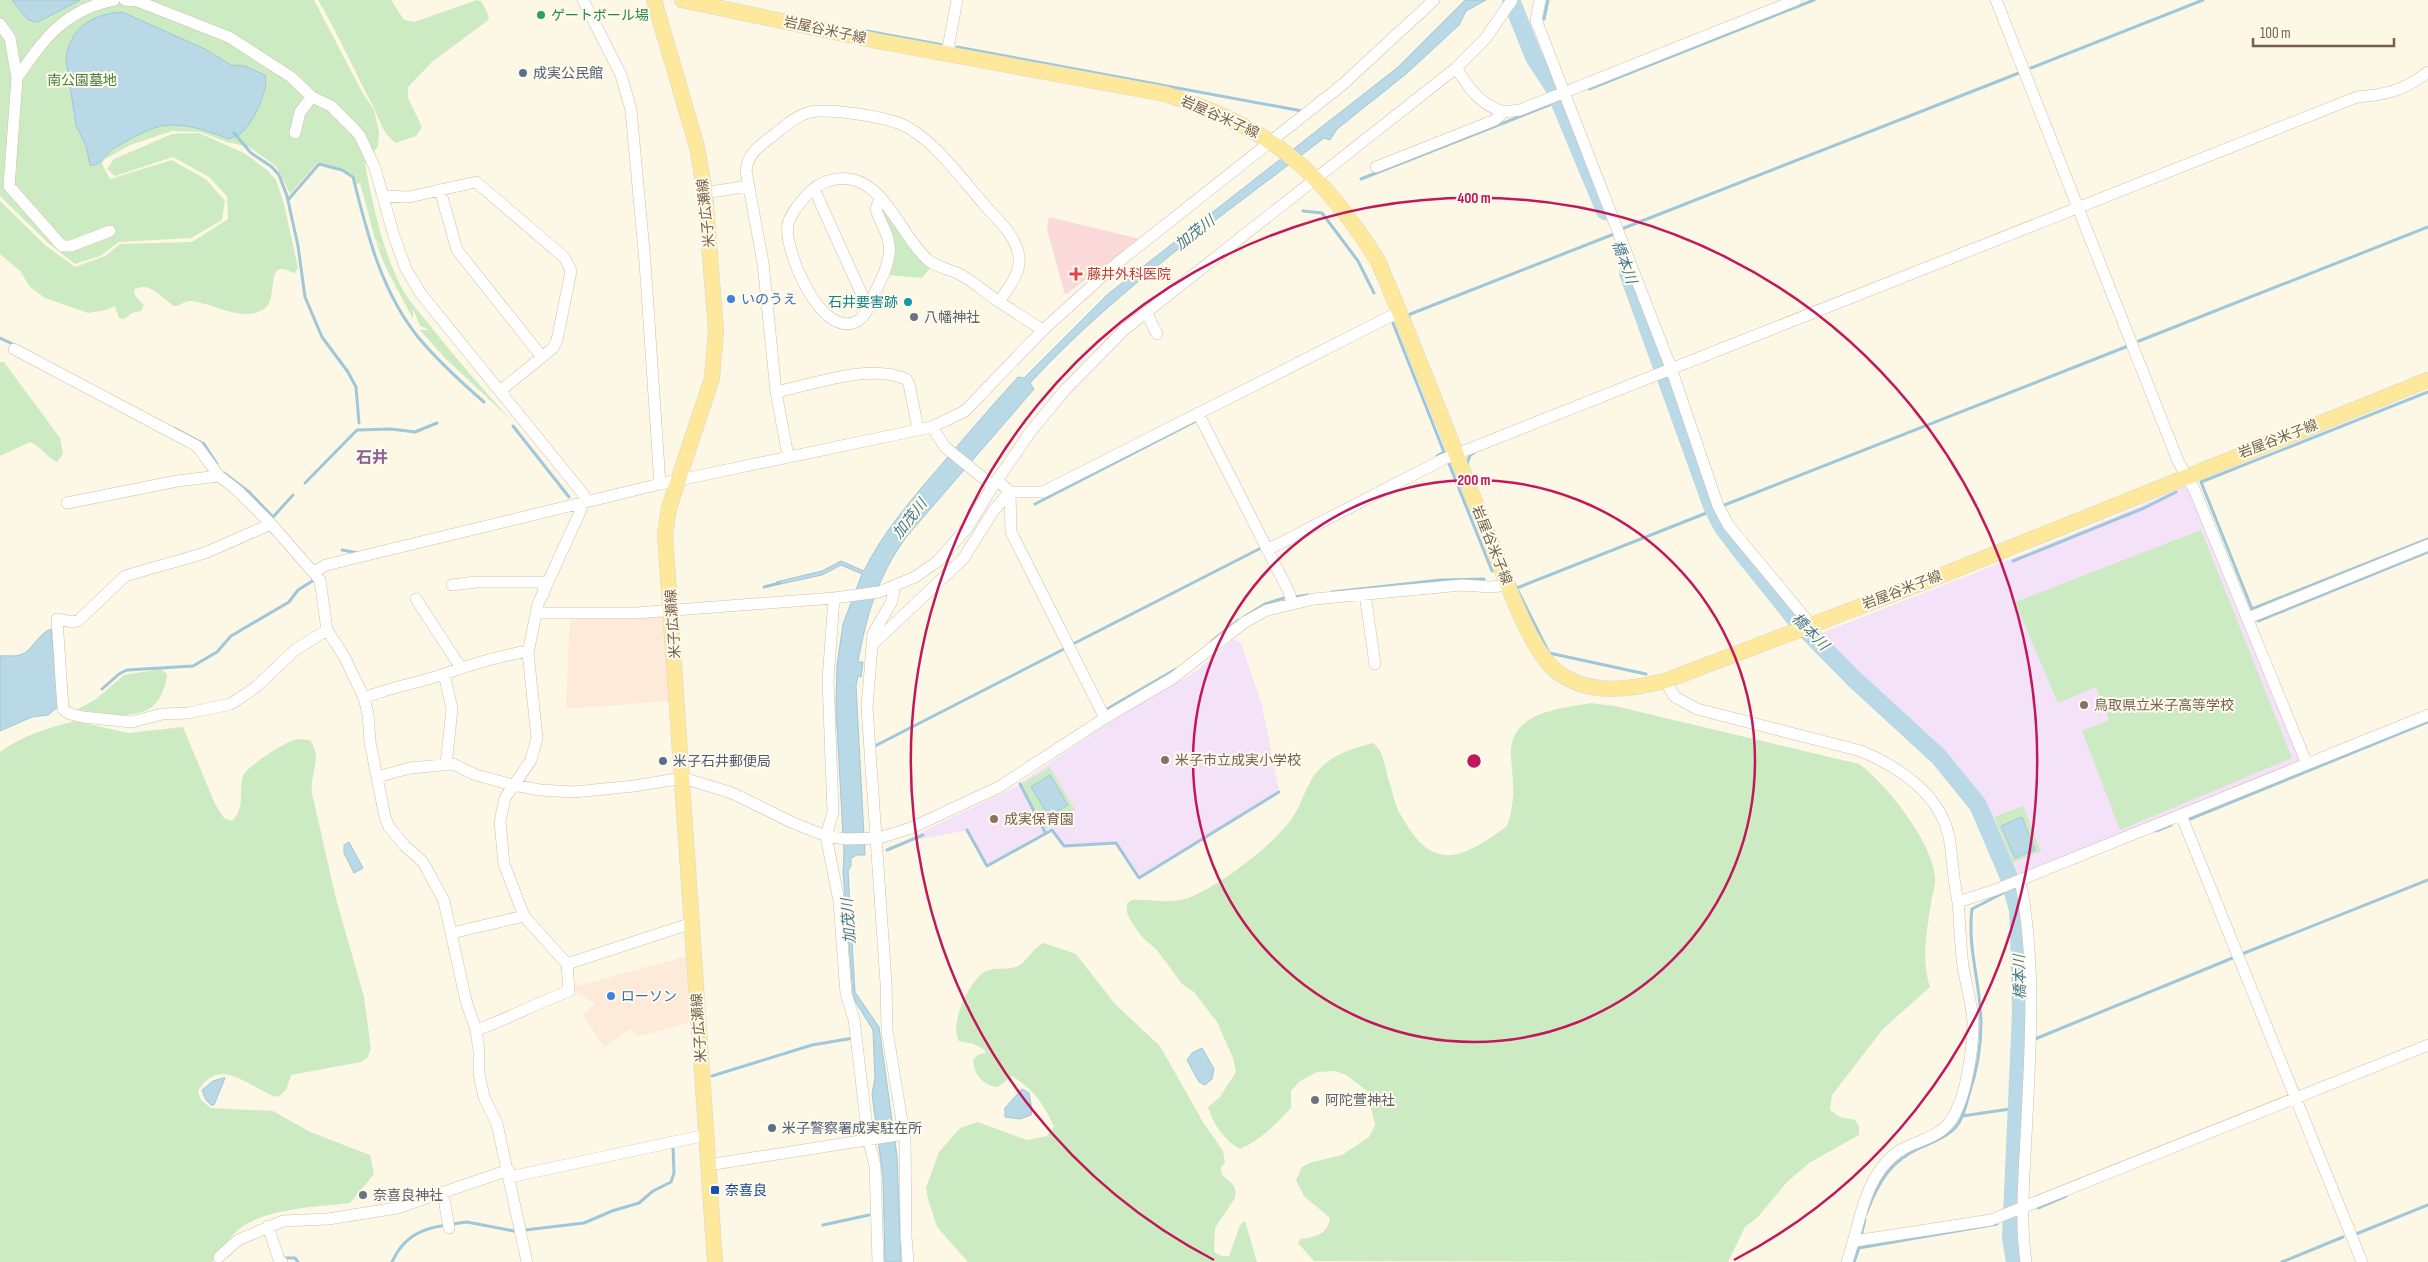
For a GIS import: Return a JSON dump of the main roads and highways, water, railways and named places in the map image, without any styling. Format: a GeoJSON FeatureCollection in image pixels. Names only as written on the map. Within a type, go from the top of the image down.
{"type":"FeatureCollection","features":[{"type":"Feature","properties":{"kind":"main road","name":"米子広瀬線"},"geometry":{"type":"LineString","coordinates":[[654,0],[697,147],[705,193],[716,331],[715,362],[709,391],[669,508],[665,534],[672,611],[715,1262]]}},
{"type":"Feature","properties":{"kind":"main road","name":"岩屋谷米子線"},"geometry":{"type":"LineString","coordinates":[[682,0],[882,42],[1165,94],[1196,104],[1239,122],[1275,143],[1312,175],[1356,225],[1378,261],[1508,585],[1533,641],[1543,658],[1557,671],[1578,682],[1607,690],[1635,689],[1665,681],[1935,578],[2187,475],[2428,380]]}},
{"type":"Feature","properties":{"kind":"water"},"geometry":{"type":"Polygon","coordinates":[[[12,0],[80,0],[38,22],[28,20],[12,0]]]}},
{"type":"Feature","properties":{"kind":"water","name":"加茂川"},"geometry":{"type":"Polygon","coordinates":[[[1465,0],[1486,0],[1466,11],[1459,25],[1406,74],[1337,129],[1330,140],[1324,138],[1209,225],[1134,285],[1063,349],[1030,383],[1034,389],[907,536],[881,580],[865,628],[858,662],[863,662],[861,677],[858,676],[856,686],[865,855],[857,855],[851,858],[851,866],[848,871],[855,992],[879,1027],[897,1156],[901,1262],[885,1262],[883,1178],[872,1094],[875,1078],[873,1030],[855,1001],[853,993],[843,872],[844,854],[836,708],[837,665],[843,624],[862,574],[841,565],[822,575],[776,585],[776,582],[822,571],[841,561],[864,571],[879,544],[906,507],[1018,377],[1024,378],[1108,294],[1397,68],[1465,0]]]}},
{"type":"Feature","properties":{"kind":"water"},"geometry":{"type":"Polygon","coordinates":[[[122,12],[205,49],[231,65],[245,66],[265,75],[265,89],[259,106],[245,130],[229,139],[187,126],[161,126],[126,141],[108,153],[98,163],[90,165],[86,146],[76,125],[66,60],[68,49],[77,31],[84,25],[101,16],[122,12]]]}},
{"type":"Feature","properties":{"kind":"water"},"geometry":{"type":"Polygon","coordinates":[[[51,629],[58,707],[48,715],[32,717],[0,731],[0,656],[18,656],[24,653],[46,631],[51,629]]]}},
{"type":"Feature","properties":{"kind":"water"},"geometry":{"type":"Polygon","coordinates":[[[1050,775],[1068,805],[1049,816],[1031,787],[1050,775]]]}},
{"type":"Feature","properties":{"kind":"water"},"geometry":{"type":"Polygon","coordinates":[[[2022,817],[2035,850],[2015,858],[2001,826],[2022,817]]]}},
{"type":"Feature","properties":{"kind":"water"},"geometry":{"type":"Polygon","coordinates":[[[349,842],[363,868],[354,873],[344,853],[344,845],[349,842]]]}},
{"type":"Feature","properties":{"kind":"water"},"geometry":{"type":"Polygon","coordinates":[[[1202,1048],[1214,1069],[1212,1079],[1205,1085],[1199,1082],[1187,1060],[1192,1053],[1202,1048]]]}},
{"type":"Feature","properties":{"kind":"water"},"geometry":{"type":"Polygon","coordinates":[[[225,1078],[214,1105],[211,1105],[206,1100],[202,1090],[213,1081],[225,1078]]]}},
{"type":"Feature","properties":{"kind":"water"},"geometry":{"type":"Polygon","coordinates":[[[1022,1089],[1029,1093],[1031,1115],[1020,1119],[1005,1117],[1005,1108],[1022,1089]]]}},
{"type":"Feature","properties":{"kind":"waterway","name":"橋本川"},"geometry":{"type":"LineString","coordinates":[[1511,0],[1534,57],[1553,86],[1605,211]]}},
{"type":"Feature","properties":{"kind":"waterway"},"geometry":{"type":"LineString","coordinates":[[1544,19],[1548,0]]}},
{"type":"Feature","properties":{"kind":"waterway"},"geometry":{"type":"LineString","coordinates":[[1589,89],[1814,0]]}},
{"type":"Feature","properties":{"kind":"waterway"},"geometry":{"type":"LineString","coordinates":[[2031,68],[2203,0]]}},
{"type":"Feature","properties":{"kind":"waterway"},"geometry":{"type":"LineString","coordinates":[[867,31],[943,45]]}},
{"type":"Feature","properties":{"kind":"waterway"},"geometry":{"type":"LineString","coordinates":[[957,47],[1302,111]]}},
{"type":"Feature","properties":{"kind":"waterway"},"geometry":{"type":"LineString","coordinates":[[1624,228],[2019,73]]}},
{"type":"Feature","properties":{"kind":"waterway"},"geometry":{"type":"LineString","coordinates":[[1361,179],[1554,103]]}},
{"type":"Feature","properties":{"kind":"waterway"},"geometry":{"type":"LineString","coordinates":[[234,133],[251,153],[272,167],[279,175],[287,196],[298,246],[305,297],[322,337],[348,372],[356,387],[359,423]]}},
{"type":"Feature","properties":{"kind":"waterway"},"geometry":{"type":"LineString","coordinates":[[288,200],[319,164],[342,170],[353,177],[377,261],[394,300],[405,319],[425,346],[484,402]]}},
{"type":"Feature","properties":{"kind":"waterway"},"geometry":{"type":"LineString","coordinates":[[1303,211],[1322,213],[1358,261],[1374,293]]}},
{"type":"Feature","properties":{"kind":"waterway"},"geometry":{"type":"LineString","coordinates":[[2139,341],[2428,227]]}},
{"type":"Feature","properties":{"kind":"waterway"},"geometry":{"type":"LineString","coordinates":[[1409,317],[1408,315],[1614,234]]}},
{"type":"Feature","properties":{"kind":"waterway","name":"橋本川"},"geometry":{"type":"LineString","coordinates":[[1628,273],[1712,506],[1722,526],[1797,621],[1853,678],[1939,757],[1978,805],[2008,875],[2018,910],[2021,1013],[2011,1238],[2015,1262]]}},
{"type":"Feature","properties":{"kind":"waterway"},"geometry":{"type":"LineString","coordinates":[[1393,323],[1444,452],[1437,456]]}},
{"type":"Feature","properties":{"kind":"waterway"},"geometry":{"type":"LineString","coordinates":[[0,338],[15,345]]}},
{"type":"Feature","properties":{"kind":"waterway"},"geometry":{"type":"LineString","coordinates":[[1722,506],[2128,346]]}},
{"type":"Feature","properties":{"kind":"waterway"},"geometry":{"type":"LineString","coordinates":[[2428,392],[2201,482],[2252,609],[2428,539]]}},
{"type":"Feature","properties":{"kind":"waterway"},"geometry":{"type":"LineString","coordinates":[[1035,504],[1194,422]]}},
{"type":"Feature","properties":{"kind":"waterway"},"geometry":{"type":"LineString","coordinates":[[305,483],[357,430],[391,429],[415,432],[437,423]]}},
{"type":"Feature","properties":{"kind":"waterway"},"geometry":{"type":"LineString","coordinates":[[513,426],[569,497]]}},
{"type":"Feature","properties":{"kind":"waterway"},"geometry":{"type":"LineString","coordinates":[[174,428],[204,444],[217,464]]}},
{"type":"Feature","properties":{"kind":"waterway"},"geometry":{"type":"LineString","coordinates":[[1467,464],[1470,455],[1474,453]]}},
{"type":"Feature","properties":{"kind":"waterway"},"geometry":{"type":"LineString","coordinates":[[1448,461],[1492,571]]}},
{"type":"Feature","properties":{"kind":"waterway"},"geometry":{"type":"LineString","coordinates":[[224,473],[249,492],[273,517],[293,495]]}},
{"type":"Feature","properties":{"kind":"waterway"},"geometry":{"type":"LineString","coordinates":[[2013,561],[2144,508],[2176,492]]}},
{"type":"Feature","properties":{"kind":"waterway"},"geometry":{"type":"LineString","coordinates":[[1517,588],[1714,510]]}},
{"type":"Feature","properties":{"kind":"waterway"},"geometry":{"type":"LineString","coordinates":[[1073,644],[1261,548]]}},
{"type":"Feature","properties":{"kind":"waterway"},"geometry":{"type":"LineString","coordinates":[[342,550],[358,553]]}},
{"type":"Feature","properties":{"kind":"waterway"},"geometry":{"type":"LineString","coordinates":[[2258,621],[2428,552]]}},
{"type":"Feature","properties":{"kind":"waterway"},"geometry":{"type":"LineString","coordinates":[[102,689],[119,674],[127,670],[193,666],[217,652],[231,636],[289,602],[298,590],[314,580],[312,578]]}},
{"type":"Feature","properties":{"kind":"waterway"},"geometry":{"type":"LineString","coordinates":[[1332,592],[1441,580],[1484,579]]}},
{"type":"Feature","properties":{"kind":"waterway"},"geometry":{"type":"LineString","coordinates":[[764,587],[780,583]]}},
{"type":"Feature","properties":{"kind":"waterway"},"geometry":{"type":"LineString","coordinates":[[1514,583],[1549,653],[1646,674]]}},
{"type":"Feature","properties":{"kind":"waterway"},"geometry":{"type":"LineString","coordinates":[[1294,597],[1308,595]]}},
{"type":"Feature","properties":{"kind":"waterway"},"geometry":{"type":"LineString","coordinates":[[1244,617],[1265,604],[1284,598]]}},
{"type":"Feature","properties":{"kind":"waterway"},"geometry":{"type":"LineString","coordinates":[[1212,641],[1239,620]]}},
{"type":"Feature","properties":{"kind":"waterway"},"geometry":{"type":"LineString","coordinates":[[873,747],[1066,648]]}},
{"type":"Feature","properties":{"kind":"waterway"},"geometry":{"type":"LineString","coordinates":[[1107,709],[1176,669]]}},
{"type":"Feature","properties":{"kind":"waterway"},"geometry":{"type":"LineString","coordinates":[[2190,819],[2428,722]]}},
{"type":"Feature","properties":{"kind":"waterway"},"geometry":{"type":"LineString","coordinates":[[1020,784],[1045,832]]}},
{"type":"Feature","properties":{"kind":"waterway"},"geometry":{"type":"LineString","coordinates":[[967,830],[987,866],[1052,830],[1064,846],[1116,843],[1139,878],[1279,792]]}},
{"type":"Feature","properties":{"kind":"waterway"},"geometry":{"type":"LineString","coordinates":[[2156,831],[2171,825]]}},
{"type":"Feature","properties":{"kind":"waterway"},"geometry":{"type":"LineString","coordinates":[[887,850],[923,835]]}},
{"type":"Feature","properties":{"kind":"waterway"},"geometry":{"type":"LineString","coordinates":[[2242,954],[2428,880]]}},
{"type":"Feature","properties":{"kind":"waterway"},"geometry":{"type":"LineString","coordinates":[[1866,1214],[1875,1192],[1893,1166],[1911,1153],[1948,1134],[1955,1128],[1962,1116],[1976,1068],[1981,1032],[1979,995],[1971,938],[1972,909],[2003,893]]}},
{"type":"Feature","properties":{"kind":"waterway"},"geometry":{"type":"LineString","coordinates":[[2035,1039],[2235,957]]}},
{"type":"Feature","properties":{"kind":"waterway"},"geometry":{"type":"LineString","coordinates":[[712,1076],[812,1045],[854,1038]]}},
{"type":"Feature","properties":{"kind":"waterway"},"geometry":{"type":"LineString","coordinates":[[1962,1116],[2017,1108]]}},
{"type":"Feature","properties":{"kind":"waterway"},"geometry":{"type":"LineString","coordinates":[[525,1230],[584,1223],[612,1211],[639,1203],[653,1191],[671,1182],[674,1173],[673,1146]]}},
{"type":"Feature","properties":{"kind":"waterway"},"geometry":{"type":"LineString","coordinates":[[2038,1208],[2066,1196]]}},
{"type":"Feature","properties":{"kind":"waterway"},"geometry":{"type":"LineString","coordinates":[[2356,1234],[2428,1205]]}},
{"type":"Feature","properties":{"kind":"waterway"},"geometry":{"type":"LineString","coordinates":[[823,1225],[869,1215]]}},
{"type":"Feature","properties":{"kind":"waterway"},"geometry":{"type":"LineString","coordinates":[[1861,1236],[1865,1220]]}},
{"type":"Feature","properties":{"kind":"waterway"},"geometry":{"type":"LineString","coordinates":[[452,1224],[467,1222],[514,1231]]}},
{"type":"Feature","properties":{"kind":"waterway"},"geometry":{"type":"LineString","coordinates":[[1854,1262],[1859,1248],[1997,1224]]}},
{"type":"Feature","properties":{"kind":"waterway"},"geometry":{"type":"LineString","coordinates":[[392,1262],[401,1247],[413,1236],[428,1229],[446,1225]]}},
{"type":"Feature","properties":{"kind":"waterway"},"geometry":{"type":"LineString","coordinates":[[2282,1262],[2343,1237]]}},
{"type":"Feature","properties":{"kind":"waterway"},"geometry":{"type":"LineString","coordinates":[[283,1258],[295,1258],[298,1262]]}},
{"type":"Feature","properties":{"kind":"place","name":"ゲートボール場"},"geometry":{"type":"Point","coordinates":[541,15]}},
{"type":"Feature","properties":{"kind":"place","name":"成実公民館"},"geometry":{"type":"Point","coordinates":[523,73]}},
{"type":"Feature","properties":{"kind":"place","name":"藤井外科医院"},"geometry":{"type":"Point","coordinates":[1076,274]}},
{"type":"Feature","properties":{"kind":"place","name":"いのうえ"},"geometry":{"type":"Point","coordinates":[731,299]}},
{"type":"Feature","properties":{"kind":"place","name":"石井要害跡"},"geometry":{"type":"Point","coordinates":[908,302]}},
{"type":"Feature","properties":{"kind":"place","name":"八幡神社"},"geometry":{"type":"Point","coordinates":[914,317]}},
{"type":"Feature","properties":{"kind":"place","name":"鳥取県立米子高等学校"},"geometry":{"type":"Point","coordinates":[2084,705]}},
{"type":"Feature","properties":{"kind":"place","name":"米子市立成実小学校"},"geometry":{"type":"Point","coordinates":[1165,760]}},
{"type":"Feature","properties":{"kind":"place","name":"米子石井郵便局"},"geometry":{"type":"Point","coordinates":[663,761]}},
{"type":"Feature","properties":{"kind":"place","name":"成実保育園"},"geometry":{"type":"Point","coordinates":[994,819]}},
{"type":"Feature","properties":{"kind":"place","name":"ローソン"},"geometry":{"type":"Point","coordinates":[611,996]}},
{"type":"Feature","properties":{"kind":"place","name":"阿陀萱神社"},"geometry":{"type":"Point","coordinates":[1315,1100]}},
{"type":"Feature","properties":{"kind":"place","name":"米子警察署成実駐在所"},"geometry":{"type":"Point","coordinates":[772,1128]}},
{"type":"Feature","properties":{"kind":"place","name":"奈喜良"},"geometry":{"type":"Point","coordinates":[715,1190]}},
{"type":"Feature","properties":{"kind":"place","name":"奈喜良神社"},"geometry":{"type":"Point","coordinates":[363,1195]}},
{"type":"Feature","properties":{"kind":"district","name":"石井"},"geometry":{"type":"Point","coordinates":[372,458]}},
{"type":"Feature","properties":{"kind":"park label","name":"南公園墓地"},"geometry":{"type":"Point","coordinates":[82,80]}}]}
